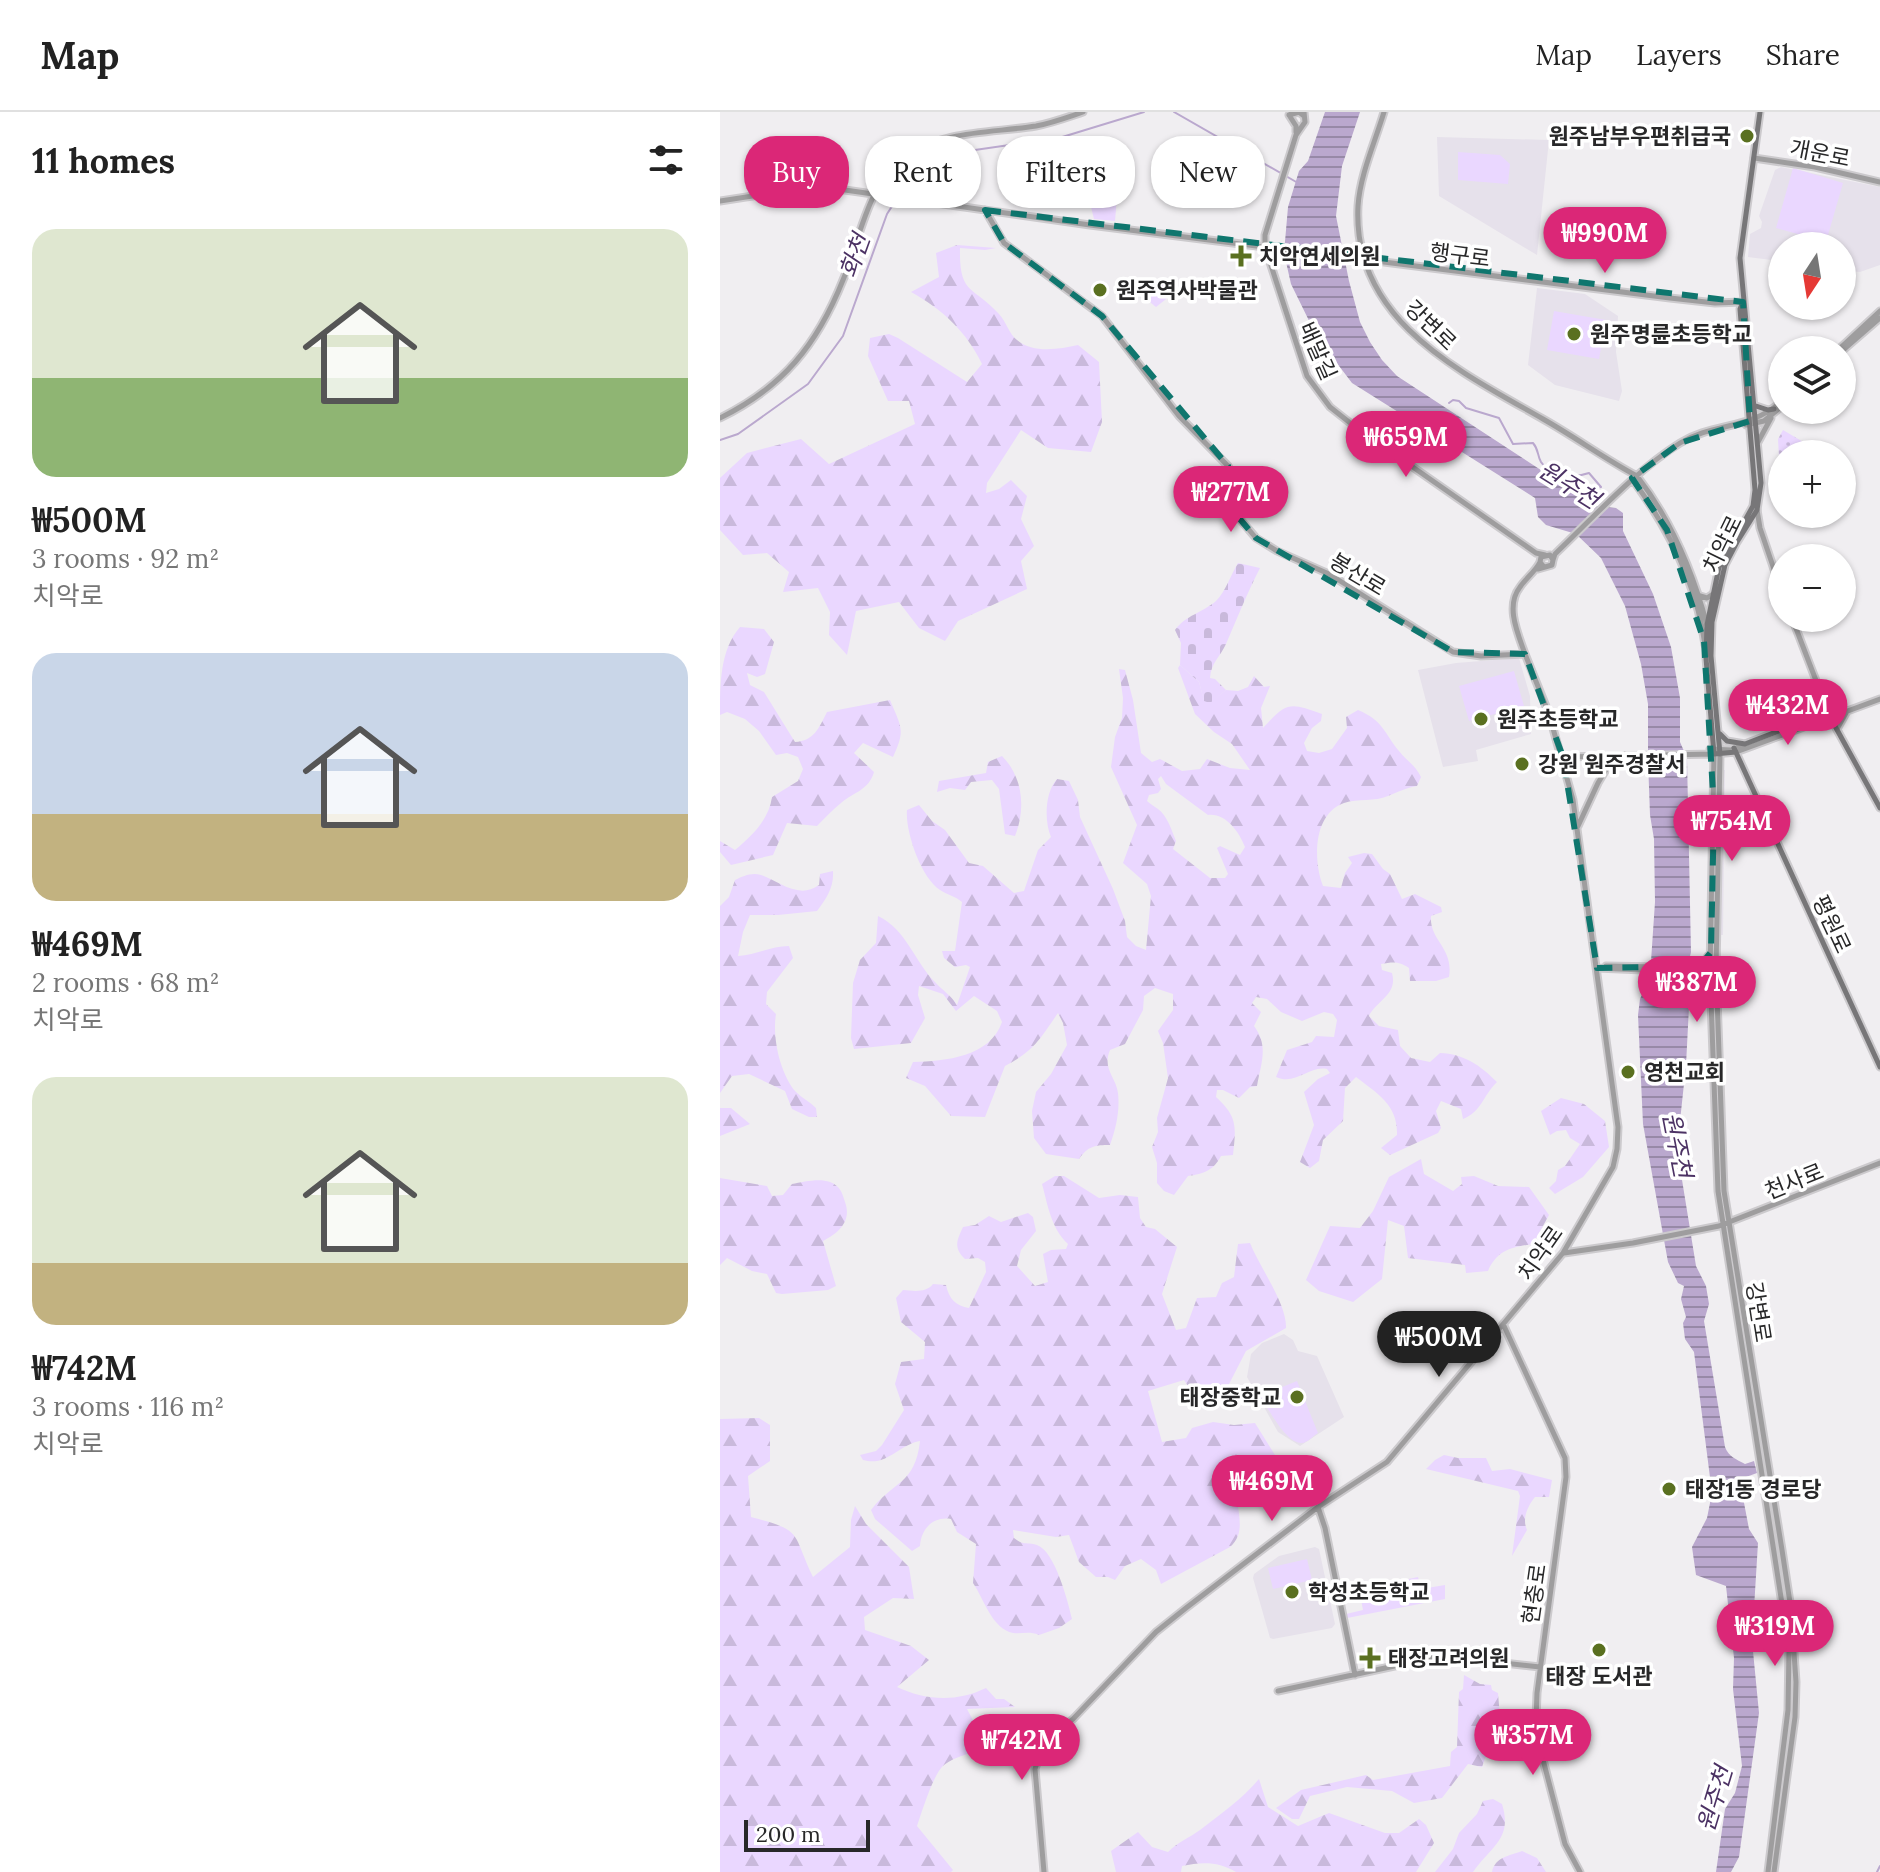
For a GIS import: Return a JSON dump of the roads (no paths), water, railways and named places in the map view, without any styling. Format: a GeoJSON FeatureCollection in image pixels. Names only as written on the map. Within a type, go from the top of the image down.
{"type":"FeatureCollection","features":[{"type":"Feature","properties":{"kind":"main road","name":"치악로"},"geometry":{"type":"LineString","coordinates":[[1717,751],[1709,657],[1712,622],[1725,565],[1757,510],[1761,483],[1740,258],[1760,112]]}},
{"type":"Feature","properties":{"kind":"main road","name":"치악로"},"geometry":{"type":"LineString","coordinates":[[1707,625],[1719,567],[1753,506],[1755,490],[1753,423],[1740,309],[1743,302]]}},
{"type":"Feature","properties":{"kind":"main road"},"geometry":{"type":"LineString","coordinates":[[1755,405],[1768,410]]}},
{"type":"Feature","properties":{"kind":"main road","name":"강변로"},"geometry":{"type":"LineString","coordinates":[[1707,625],[1709,657]]}},
{"type":"Feature","properties":{"kind":"main road","name":"치악로"},"geometry":{"type":"LineString","coordinates":[[1709,657],[1720,734],[1717,751]]}},
{"type":"Feature","properties":{"kind":"main road"},"geometry":{"type":"LineString","coordinates":[[1720,734],[1727,741],[1745,744],[1823,714],[1830,717],[1880,808]]}},
{"type":"Feature","properties":{"kind":"main road"},"geometry":{"type":"LineString","coordinates":[[1717,751],[1735,750]]}},
{"type":"Feature","properties":{"kind":"main road","name":"평원로"},"geometry":{"type":"LineString","coordinates":[[1735,750],[1880,1067]]}},
{"type":"Feature","properties":{"kind":"street"},"geometry":{"type":"LineString","coordinates":[[963,136],[1038,126],[1083,112]]}},
{"type":"Feature","properties":{"kind":"street"},"geometry":{"type":"LineString","coordinates":[[1279,112],[1298,117]]}},
{"type":"Feature","properties":{"kind":"street","name":"강변로"},"geometry":{"type":"LineString","coordinates":[[1384,112],[1358,205],[1360,259],[1373,286],[1435,355],[1628,471],[1667,530],[1702,628],[1709,657]]}},
{"type":"Feature","properties":{"kind":"street","name":"배말길"},"geometry":{"type":"LineString","coordinates":[[1298,117],[1296,135],[1265,235],[1265,247],[1307,376],[1330,407],[1546,560]]}},
{"type":"Feature","properties":{"kind":"street","name":"개운로"},"geometry":{"type":"LineString","coordinates":[[1754,158],[1815,167],[1880,182]]}},
{"type":"Feature","properties":{"kind":"street"},"geometry":{"type":"LineString","coordinates":[[720,201],[811,187],[865,194]]}},
{"type":"Feature","properties":{"kind":"street"},"geometry":{"type":"LineString","coordinates":[[720,418],[766,391],[808,348],[844,278],[869,208]]}},
{"type":"Feature","properties":{"kind":"street"},"geometry":{"type":"LineString","coordinates":[[972,208],[1265,247]]}},
{"type":"Feature","properties":{"kind":"street","name":"봉산로"},"geometry":{"type":"LineString","coordinates":[[985,210],[1004,243],[1102,316],[1179,416],[1228,466],[1234,479],[1239,518],[1256,538],[1329,574],[1453,652],[1465,655],[1525,654]]}},
{"type":"Feature","properties":{"kind":"street","name":"행구로"},"geometry":{"type":"LineString","coordinates":[[1265,247],[1670,298],[1715,303],[1743,302]]}},
{"type":"Feature","properties":{"kind":"street"},"geometry":{"type":"LineString","coordinates":[[1854,336],[1880,311]]}},
{"type":"Feature","properties":{"kind":"street"},"geometry":{"type":"LineString","coordinates":[[1856,337],[1880,318]]}},
{"type":"Feature","properties":{"kind":"street"},"geometry":{"type":"LineString","coordinates":[[1717,751],[1563,757],[1515,624],[1513,602],[1519,587],[1546,560],[1633,480],[1680,443],[1708,432],[1753,423],[1768,414]]}},
{"type":"Feature","properties":{"kind":"street"},"geometry":{"type":"LineString","coordinates":[[1758,442],[1768,423]]}},
{"type":"Feature","properties":{"kind":"street","name":"강변로"},"geometry":{"type":"LineString","coordinates":[[1633,480],[1671,528],[1707,625]]}},
{"type":"Feature","properties":{"kind":"street"},"geometry":{"type":"LineString","coordinates":[[1757,510],[1768,552]]}},
{"type":"Feature","properties":{"kind":"street"},"geometry":{"type":"LineString","coordinates":[[1697,595],[1707,598],[1713,594]]}},
{"type":"Feature","properties":{"kind":"street"},"geometry":{"type":"LineString","coordinates":[[1797,632],[1830,717],[1880,699]]}},
{"type":"Feature","properties":{"kind":"street"},"geometry":{"type":"LineString","coordinates":[[1823,699],[1829,706],[1850,710]]}},
{"type":"Feature","properties":{"kind":"street"},"geometry":{"type":"LineString","coordinates":[[1837,729],[1850,710]]}},
{"type":"Feature","properties":{"kind":"street"},"geometry":{"type":"LineString","coordinates":[[1735,750],[1792,728]]}},
{"type":"Feature","properties":{"kind":"street"},"geometry":{"type":"LineString","coordinates":[[1735,750],[1745,744]]}},
{"type":"Feature","properties":{"kind":"street","name":"강변로"},"geometry":{"type":"LineString","coordinates":[[1717,751],[1711,952],[1724,1225]]}},
{"type":"Feature","properties":{"kind":"street","name":"강변로"},"geometry":{"type":"LineString","coordinates":[[1717,751],[1711,991],[1718,1191],[1791,1609],[1796,1682],[1795,1717],[1774,1872]]}},
{"type":"Feature","properties":{"kind":"street"},"geometry":{"type":"LineString","coordinates":[[1578,827],[1614,756]]}},
{"type":"Feature","properties":{"kind":"street","name":"치악로"},"geometry":{"type":"LineString","coordinates":[[1044,1872],[1035,1769],[1044,1741],[1073,1719],[1156,1632],[1318,1507],[1387,1462],[1563,1253],[1606,1179],[1617,1149],[1618,1127],[1578,827],[1563,757]]}},
{"type":"Feature","properties":{"kind":"street"},"geometry":{"type":"LineString","coordinates":[[1698,970],[1711,952]]}},
{"type":"Feature","properties":{"kind":"street"},"geometry":{"type":"LineString","coordinates":[[1597,968],[1713,971]]}},
{"type":"Feature","properties":{"kind":"street"},"geometry":{"type":"LineString","coordinates":[[1698,970],[1711,991]]}},
{"type":"Feature","properties":{"kind":"street","name":"천사로"},"geometry":{"type":"LineString","coordinates":[[1563,1253],[1724,1225],[1880,1163]]}},
{"type":"Feature","properties":{"kind":"street","name":"현충로"},"geometry":{"type":"LineString","coordinates":[[1504,1326],[1565,1458],[1566,1477],[1540,1667],[1537,1733],[1565,1844],[1580,1872]]}},
{"type":"Feature","properties":{"kind":"street","name":"강변로"},"geometry":{"type":"LineString","coordinates":[[1765,1464],[1789,1649],[1790,1685],[1768,1872]]}},
{"type":"Feature","properties":{"kind":"street"},"geometry":{"type":"LineString","coordinates":[[1318,1507],[1355,1675]]}},
{"type":"Feature","properties":{"kind":"street"},"geometry":{"type":"LineString","coordinates":[[1278,1691],[1441,1656],[1540,1667]]}},
{"type":"Feature","properties":{"kind":"water","name":"원주천"},"geometry":{"type":"Polygon","coordinates":[[[1325,112],[1360,112],[1342,166],[1336,216],[1360,322],[1370,342],[1397,376],[1596,506],[1616,508],[1623,513],[1623,531],[1653,594],[1671,647],[1680,698],[1680,742],[1687,758],[1691,952],[1684,982],[1689,1007],[1677,1149],[1696,1266],[1706,1286],[1709,1304],[1704,1321],[1725,1447],[1745,1464],[1754,1461],[1757,1473],[1746,1477],[1741,1487],[1749,1529],[1758,1543],[1752,1641],[1759,1713],[1739,1857],[1731,1872],[1716,1872],[1725,1809],[1735,1793],[1742,1766],[1726,1586],[1696,1575],[1692,1547],[1707,1518],[1712,1493],[1694,1352],[1685,1339],[1683,1323],[1686,1317],[1681,1299],[1684,1286],[1678,1283],[1668,1262],[1643,1124],[1638,1015],[1640,999],[1650,976],[1655,902],[1648,704],[1641,664],[1625,606],[1601,558],[1576,534],[1546,525],[1538,517],[1535,498],[1352,383],[1317,337],[1291,284],[1284,253],[1288,207],[1299,171],[1308,161],[1325,112]]]}},
{"type":"Feature","properties":{"kind":"waterway","name":"화천"},"geometry":{"type":"LineString","coordinates":[[981,149],[1059,138],[1144,112]]}},
{"type":"Feature","properties":{"kind":"waterway","name":"화천"},"geometry":{"type":"LineString","coordinates":[[1174,112],[1298,183]]}},
{"type":"Feature","properties":{"kind":"waterway","name":"화천"},"geometry":{"type":"LineString","coordinates":[[720,440],[738,434],[808,384],[843,336],[891,208]]}},
{"type":"Feature","properties":{"kind":"waterway","name":"원주천"},"geometry":{"type":"LineString","coordinates":[[1449,403],[1459,401],[1466,408],[1499,418],[1513,444],[1533,443],[1545,467],[1557,474],[1570,476],[1589,473],[1601,487],[1596,488]]}},
{"type":"Feature","properties":{"kind":"waterway"},"geometry":{"type":"LineString","coordinates":[[1877,1872],[1880,1866]]}},
{"type":"Feature","properties":{"kind":"place","name":"원주남부우편취급국"},"geometry":{"type":"Point","coordinates":[1747,136]}},
{"type":"Feature","properties":{"kind":"place","name":"치악연세의원"},"geometry":{"type":"Point","coordinates":[1241,256]}},
{"type":"Feature","properties":{"kind":"place","name":"원주역사박물관"},"geometry":{"type":"Point","coordinates":[1100,290]}},
{"type":"Feature","properties":{"kind":"place","name":"원주명륜초등학교"},"geometry":{"type":"Point","coordinates":[1574,334]}},
{"type":"Feature","properties":{"kind":"place","name":"원주초등학교"},"geometry":{"type":"Point","coordinates":[1481,719]}},
{"type":"Feature","properties":{"kind":"place","name":"강원 원주경찰서"},"geometry":{"type":"Point","coordinates":[1522,764]}},
{"type":"Feature","properties":{"kind":"place","name":"영천교회"},"geometry":{"type":"Point","coordinates":[1628,1072]}},
{"type":"Feature","properties":{"kind":"place","name":"태장중학교"},"geometry":{"type":"Point","coordinates":[1297,1397]}},
{"type":"Feature","properties":{"kind":"place","name":"태장1동 경로당"},"geometry":{"type":"Point","coordinates":[1669,1489]}},
{"type":"Feature","properties":{"kind":"place","name":"학성초등학교"},"geometry":{"type":"Point","coordinates":[1292,1592]}},
{"type":"Feature","properties":{"kind":"place","name":"태장 도서관"},"geometry":{"type":"Point","coordinates":[1599,1650]}},
{"type":"Feature","properties":{"kind":"place","name":"태장고려의원"},"geometry":{"type":"Point","coordinates":[1370,1658]}}]}
